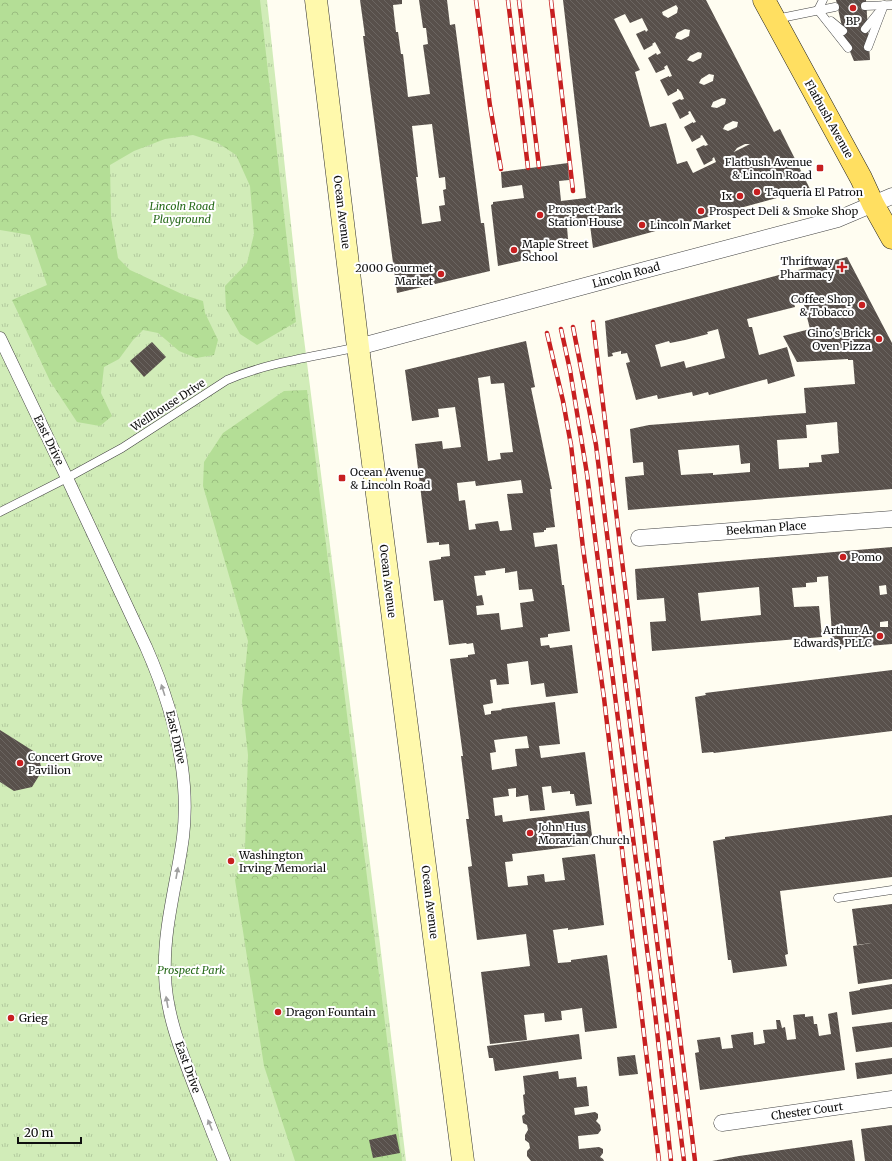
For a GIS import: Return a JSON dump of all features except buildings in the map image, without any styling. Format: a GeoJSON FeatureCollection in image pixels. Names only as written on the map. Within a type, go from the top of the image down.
{"type":"FeatureCollection","features":[{"type":"Feature","properties":{"kind":"main road","name":"Ocean Avenue"},"geometry":{"type":"LineString","coordinates":[[316,0],[358,347],[463,1161]]}},
{"type":"Feature","properties":{"kind":"main road","name":"Flatbush Avenue"},"geometry":{"type":"LineString","coordinates":[[764,0],[861,178],[883,200],[892,238]]}},
{"type":"Feature","properties":{"kind":"street","name":"Lincoln Road"},"geometry":{"type":"LineString","coordinates":[[358,347],[838,219],[883,200]]}},
{"type":"Feature","properties":{"kind":"street","name":"East Drive"},"geometry":{"type":"LineString","coordinates":[[0,338],[157,672],[172,720],[179,747],[184,782],[185,810],[183,837],[165,950],[166,995],[174,1029],[186,1065],[224,1161]]}},
{"type":"Feature","properties":{"kind":"street","name":"Beekman Place"},"geometry":{"type":"LineString","coordinates":[[639,538],[892,519]]}},
{"type":"Feature","properties":{"kind":"street","name":"Chester Court"},"geometry":{"type":"LineString","coordinates":[[722,1123],[892,1099]]}},
{"type":"Feature","properties":{"kind":"lane"},"geometry":{"type":"LineString","coordinates":[[818,10],[822,0]]}},
{"type":"Feature","properties":{"kind":"lane"},"geometry":{"type":"LineString","coordinates":[[865,6],[884,2]]}},
{"type":"Feature","properties":{"kind":"lane"},"geometry":{"type":"LineString","coordinates":[[865,30],[884,2]]}},
{"type":"Feature","properties":{"kind":"lane"},"geometry":{"type":"LineString","coordinates":[[868,47],[884,2]]}},
{"type":"Feature","properties":{"kind":"lane"},"geometry":{"type":"LineString","coordinates":[[775,20],[835,7]]}},
{"type":"Feature","properties":{"kind":"lane"},"geometry":{"type":"LineString","coordinates":[[818,10],[843,31]]}},
{"type":"Feature","properties":{"kind":"lane"},"geometry":{"type":"LineString","coordinates":[[818,10],[848,48]]}},
{"type":"Feature","properties":{"kind":"lane","name":"Wellhouse Drive"},"geometry":{"type":"LineString","coordinates":[[0,512],[122,448],[227,380],[245,372],[276,363],[358,347]]}},
{"type":"Feature","properties":{"kind":"lane"},"geometry":{"type":"LineString","coordinates":[[838,898],[892,890]]}},
{"type":"Feature","properties":{"kind":"green space","name":"Prospect Park"},"geometry":{"type":"Polygon","coordinates":[[[0,0],[267,0],[299,299],[406,1161],[0,1161],[0,0]]]}},
{"type":"Feature","properties":{"kind":"green space"},"geometry":{"type":"Polygon","coordinates":[[[0,0],[260,0],[296,322],[257,345],[240,334],[226,309],[225,286],[247,263],[254,234],[250,186],[236,155],[218,143],[193,135],[165,139],[134,151],[110,165],[111,217],[118,258],[130,270],[184,295],[203,301],[205,313],[218,340],[214,355],[196,358],[179,351],[158,333],[143,330],[133,340],[119,359],[104,367],[101,393],[112,416],[100,426],[77,422],[50,381],[12,300],[47,285],[30,235],[0,230],[0,0]]]}},
{"type":"Feature","properties":{"kind":"green space"},"geometry":{"type":"Polygon","coordinates":[[[307,390],[402,1161],[295,1161],[264,1066],[235,880],[245,849],[248,755],[242,701],[248,641],[203,486],[204,462],[223,433],[284,391],[307,390]]]}},
{"type":"Feature","properties":{"kind":"railway"},"geometry":{"type":"LineString","coordinates":[[476,0],[490,106],[501,169]]}},
{"type":"Feature","properties":{"kind":"railway"},"geometry":{"type":"LineString","coordinates":[[508,0],[528,168]]}},
{"type":"Feature","properties":{"kind":"railway"},"geometry":{"type":"LineString","coordinates":[[519,0],[539,167]]}},
{"type":"Feature","properties":{"kind":"railway"},"geometry":{"type":"LineString","coordinates":[[551,0],[573,191]]}},
{"type":"Feature","properties":{"kind":"railway"},"geometry":{"type":"LineString","coordinates":[[593,322],[695,1161]]}},
{"type":"Feature","properties":{"kind":"railway"},"geometry":{"type":"LineString","coordinates":[[573,327],[596,445],[684,1161]]}},
{"type":"Feature","properties":{"kind":"railway"},"geometry":{"type":"LineString","coordinates":[[561,329],[570,370],[587,474],[655,1012],[671,1161]]}},
{"type":"Feature","properties":{"kind":"railway"},"geometry":{"type":"LineString","coordinates":[[547,333],[563,401],[571,445],[583,548],[604,698],[659,1161]]}},
{"type":"Feature","properties":{"kind":"place","name":"BP"},"geometry":{"type":"Point","coordinates":[853,8]}},
{"type":"Feature","properties":{"kind":"place","name":"Flatbush Avenue & Lincoln Road"},"geometry":{"type":"Point","coordinates":[820,168]}},
{"type":"Feature","properties":{"kind":"place","name":"Taqueria El Patron"},"geometry":{"type":"Point","coordinates":[757,192]}},
{"type":"Feature","properties":{"kind":"place","name":"Ix"},"geometry":{"type":"Point","coordinates":[740,196]}},
{"type":"Feature","properties":{"kind":"place","name":"Prospect Deli & Smoke Shop"},"geometry":{"type":"Point","coordinates":[701,211]}},
{"type":"Feature","properties":{"kind":"place","name":"Prospect Park Station House"},"geometry":{"type":"Point","coordinates":[540,215]}},
{"type":"Feature","properties":{"kind":"place","name":"Lincoln Market"},"geometry":{"type":"Point","coordinates":[642,225]}},
{"type":"Feature","properties":{"kind":"place","name":"Maple Street School"},"geometry":{"type":"Point","coordinates":[514,250]}},
{"type":"Feature","properties":{"kind":"place","name":"Thriftway Pharmacy"},"geometry":{"type":"Point","coordinates":[842,267]}},
{"type":"Feature","properties":{"kind":"place","name":"2000 Gourmet Market"},"geometry":{"type":"Point","coordinates":[441,274]}},
{"type":"Feature","properties":{"kind":"place","name":"Coffee Shop & Tobacco"},"geometry":{"type":"Point","coordinates":[862,305]}},
{"type":"Feature","properties":{"kind":"place","name":"Gino's Brick Oven Pizza"},"geometry":{"type":"Point","coordinates":[879,339]}},
{"type":"Feature","properties":{"kind":"place","name":"Ocean Avenue & Lincoln Road"},"geometry":{"type":"Point","coordinates":[342,478]}},
{"type":"Feature","properties":{"kind":"place","name":"Pomo"},"geometry":{"type":"Point","coordinates":[843,557]}},
{"type":"Feature","properties":{"kind":"place","name":"Arthur A. Edwards, PLLC"},"geometry":{"type":"Point","coordinates":[880,636]}},
{"type":"Feature","properties":{"kind":"place","name":"Concert Grove Pavilion"},"geometry":{"type":"Point","coordinates":[20,763]}},
{"type":"Feature","properties":{"kind":"place","name":"John Hus Moravian Church"},"geometry":{"type":"Point","coordinates":[530,833]}},
{"type":"Feature","properties":{"kind":"place","name":"Washington Irving Memorial"},"geometry":{"type":"Point","coordinates":[231,861]}},
{"type":"Feature","properties":{"kind":"place","name":"Dragon Fountain"},"geometry":{"type":"Point","coordinates":[278,1012]}},
{"type":"Feature","properties":{"kind":"place","name":"Grieg"},"geometry":{"type":"Point","coordinates":[11,1018]}},
{"type":"Feature","properties":{"kind":"park label","name":"Lincoln Road Playground"},"geometry":{"type":"Point","coordinates":[182,212]}}]}
